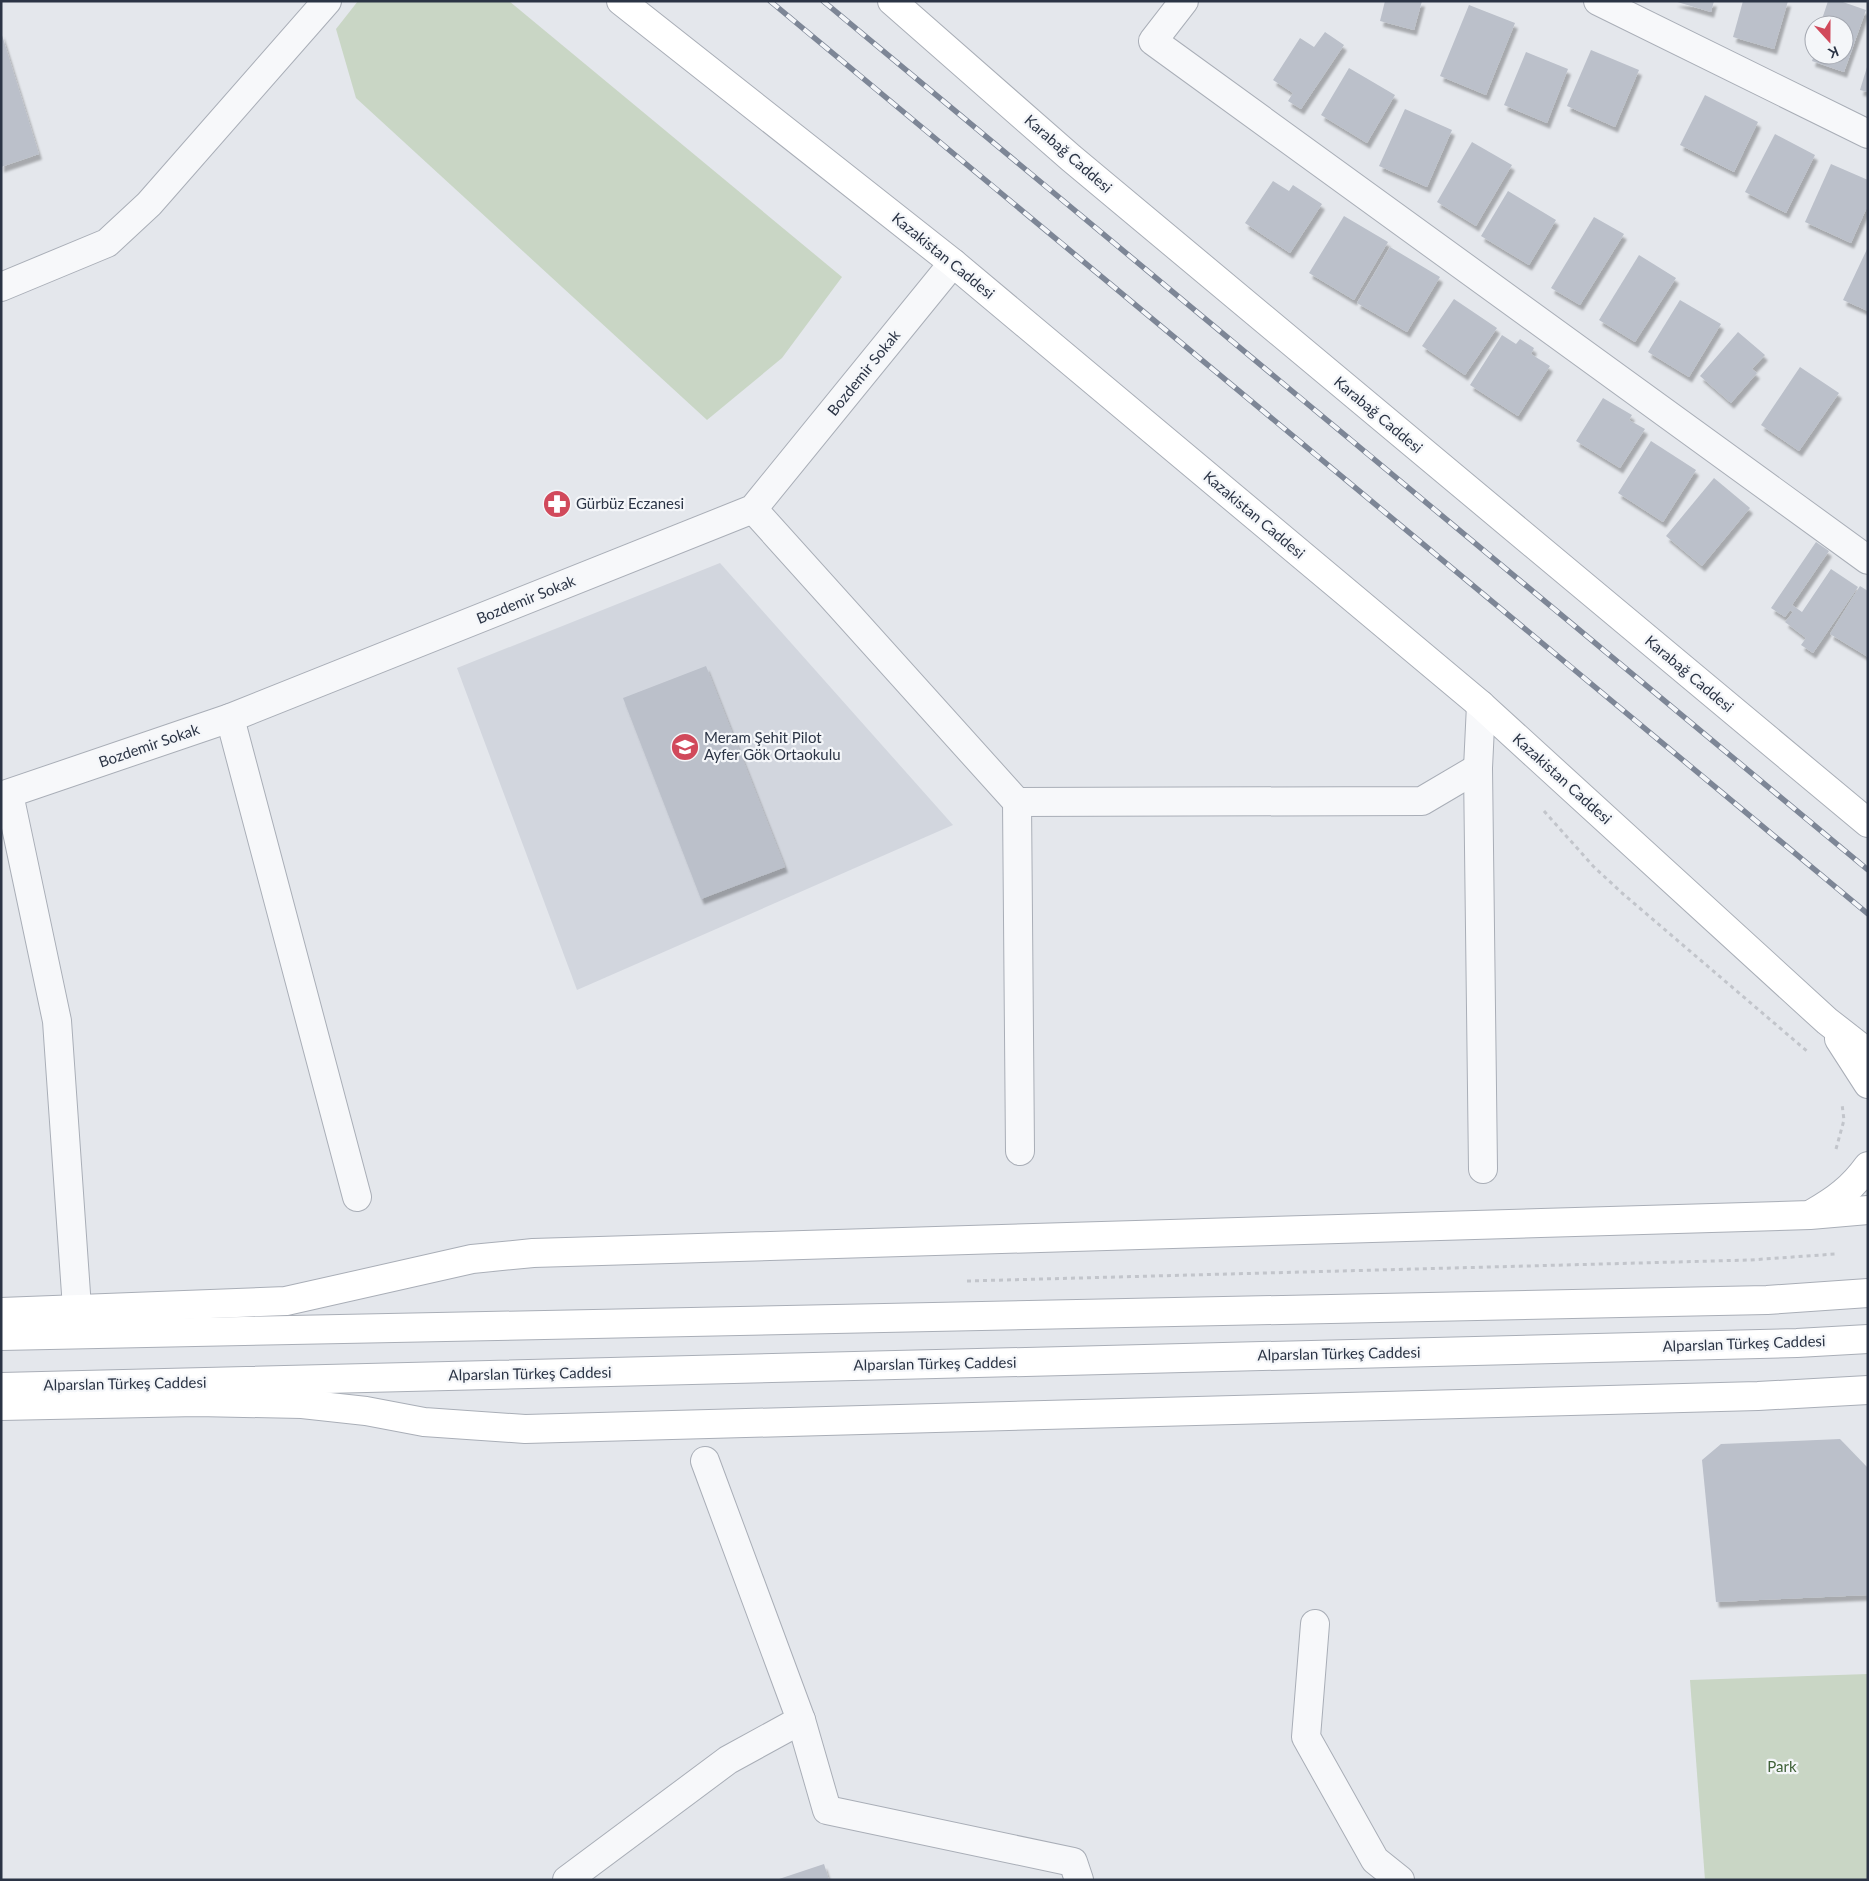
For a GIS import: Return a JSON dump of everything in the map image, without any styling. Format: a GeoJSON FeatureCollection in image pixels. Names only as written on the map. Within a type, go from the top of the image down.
{"type":"FeatureCollection","features":[{"type":"Feature","properties":{"kind":"main road","name":"Kazakistan Caddesi"},"geometry":{"type":"LineString","coordinates":[[621,1],[953,263],[1482,705],[1827,1021],[1868,1053]]}},
{"type":"Feature","properties":{"kind":"main road","name":"Karabağ Caddesi"},"geometry":{"type":"LineString","coordinates":[[892,1],[1086,171],[1868,823]]}},
{"type":"Feature","properties":{"kind":"main road"},"geometry":{"type":"LineString","coordinates":[[1827,1021],[1854,1059],[1868,1084]]}},
{"type":"Feature","properties":{"kind":"main road"},"geometry":{"type":"LineString","coordinates":[[1810,1215],[1837,1200],[1855,1184],[1868,1166]]}},
{"type":"Feature","properties":{"kind":"main road"},"geometry":{"type":"LineString","coordinates":[[1,1312],[286,1301],[434,1266],[507,1254],[1810,1215],[1868,1210]]}},
{"type":"Feature","properties":{"kind":"main road"},"geometry":{"type":"LineString","coordinates":[[1,1336],[1747,1300],[1868,1293]]}},
{"type":"Feature","properties":{"kind":"main road","name":"Alparslan Türkeş Caddesi"},"geometry":{"type":"LineString","coordinates":[[1,1387],[1797,1343],[1868,1339]]}},
{"type":"Feature","properties":{"kind":"main road"},"geometry":{"type":"LineString","coordinates":[[1,1406],[206,1402],[302,1404],[366,1411],[424,1422],[525,1429],[1758,1396],[1868,1390]]}},
{"type":"Feature","properties":{"kind":"street"},"geometry":{"type":"LineString","coordinates":[[1,287],[106,243],[149,204],[327,1]]}},
{"type":"Feature","properties":{"kind":"street"},"geometry":{"type":"LineString","coordinates":[[1184,1],[1152,41],[1868,560]]}},
{"type":"Feature","properties":{"kind":"street"},"geometry":{"type":"LineString","coordinates":[[1598,1],[1868,134]]}},
{"type":"Feature","properties":{"kind":"street","name":"Bozdemir Sokak"},"geometry":{"type":"LineString","coordinates":[[5,795],[230,718],[753,509],[953,263]]}},
{"type":"Feature","properties":{"kind":"street"},"geometry":{"type":"LineString","coordinates":[[753,509],[1017,802],[1020,1151]]}},
{"type":"Feature","properties":{"kind":"street"},"geometry":{"type":"LineString","coordinates":[[1482,705],[1478,768],[1483,1169]]}},
{"type":"Feature","properties":{"kind":"street"},"geometry":{"type":"LineString","coordinates":[[230,718],[357,1197]]}},
{"type":"Feature","properties":{"kind":"street"},"geometry":{"type":"LineString","coordinates":[[1017,802],[1422,801],[1478,768]]}},
{"type":"Feature","properties":{"kind":"street"},"geometry":{"type":"LineString","coordinates":[[5,795],[57,1021],[77,1308]]}},
{"type":"Feature","properties":{"kind":"street"},"geometry":{"type":"LineString","coordinates":[[705,1461],[801,1720],[827,1810],[1073,1862],[1080,1880]]}},
{"type":"Feature","properties":{"kind":"street"},"geometry":{"type":"LineString","coordinates":[[1315,1624],[1306,1737],[1375,1860],[1400,1880]]}},
{"type":"Feature","properties":{"kind":"street"},"geometry":{"type":"LineString","coordinates":[[567,1880],[728,1760],[801,1720]]}},
{"type":"Feature","properties":{"kind":"path"},"geometry":{"type":"LineString","coordinates":[[1541,806],[1593,866],[1622,893],[1812,1056]]}},
{"type":"Feature","properties":{"kind":"path"},"geometry":{"type":"LineString","coordinates":[[1833,1156],[1840,1140],[1844,1120],[1842,1100]]}},
{"type":"Feature","properties":{"kind":"path"},"geometry":{"type":"LineString","coordinates":[[961,1281],[1760,1260],[1835,1254]]}},
{"type":"Feature","properties":{"kind":"shaded area","name":"Meram Şehit Pilot Ayfer Gök Ortaokulu"},"geometry":{"type":"Polygon","coordinates":[[[720,563],[953,825],[577,990],[457,668],[720,563]]]}},
{"type":"Feature","properties":{"kind":"green space"},"geometry":{"type":"Polygon","coordinates":[[[358,1],[509,1],[842,277],[782,358],[707,420],[356,98],[336,29],[358,1]]]}},
{"type":"Feature","properties":{"kind":"green space","name":"Park"},"geometry":{"type":"Polygon","coordinates":[[[1868,1674],[1868,1880],[1705,1880],[1690,1680],[1868,1674]]]}},
{"type":"Feature","properties":{"kind":"building"},"geometry":{"type":"Polygon","coordinates":[[[1385,1],[1422,1],[1414,30],[1380,21],[1385,1]]]}},
{"type":"Feature","properties":{"kind":"building"},"geometry":{"type":"Polygon","coordinates":[[[1674,1],[1714,1],[1711,12],[1674,1]]]}},
{"type":"Feature","properties":{"kind":"building"},"geometry":{"type":"Polygon","coordinates":[[[1743,1],[1788,1],[1774,49],[1733,37],[1743,1]]]}},
{"type":"Feature","properties":{"kind":"building"},"geometry":{"type":"Polygon","coordinates":[[[1828,1],[1840,1],[1866,10],[1854,44],[1854,15],[1823,15],[1828,1]]]}},
{"type":"Feature","properties":{"kind":"building"},"geometry":{"type":"Polygon","coordinates":[[[1469,5],[1515,23],[1486,95],[1440,76],[1469,5]]]}},
{"type":"Feature","properties":{"kind":"building"},"geometry":{"type":"Polygon","coordinates":[[[1,32],[39,154],[1,167],[1,32]]]}},
{"type":"Feature","properties":{"kind":"building"},"geometry":{"type":"Polygon","coordinates":[[[1325,32],[1344,45],[1301,109],[1288,101],[1293,93],[1273,80],[1300,38],[1314,47],[1325,32]]]}},
{"type":"Feature","properties":{"kind":"building"},"geometry":{"type":"Polygon","coordinates":[[[1591,50],[1639,70],[1615,127],[1567,106],[1591,50]]]}},
{"type":"Feature","properties":{"kind":"building"},"geometry":{"type":"Polygon","coordinates":[[[1526,52],[1568,69],[1547,123],[1504,105],[1526,52]]]}},
{"type":"Feature","properties":{"kind":"building"},"geometry":{"type":"Polygon","coordinates":[[[1824,65],[1846,65],[1844,72],[1824,65]]]}},
{"type":"Feature","properties":{"kind":"building"},"geometry":{"type":"Polygon","coordinates":[[[1868,67],[1868,92],[1860,90],[1868,67]]]}},
{"type":"Feature","properties":{"kind":"building"},"geometry":{"type":"Polygon","coordinates":[[[1349,68],[1395,95],[1367,143],[1321,115],[1349,68]]]}},
{"type":"Feature","properties":{"kind":"building"},"geometry":{"type":"Polygon","coordinates":[[[1705,95],[1758,122],[1734,172],[1680,145],[1705,95]]]}},
{"type":"Feature","properties":{"kind":"building"},"geometry":{"type":"Polygon","coordinates":[[[1405,109],[1452,130],[1427,187],[1379,166],[1405,109]]]}},
{"type":"Feature","properties":{"kind":"building"},"geometry":{"type":"Polygon","coordinates":[[[1775,134],[1815,155],[1786,213],[1745,192],[1775,134]]]}},
{"type":"Feature","properties":{"kind":"building"},"geometry":{"type":"Polygon","coordinates":[[[1472,142],[1512,165],[1476,226],[1437,202],[1472,142]]]}},
{"type":"Feature","properties":{"kind":"building"},"geometry":{"type":"Polygon","coordinates":[[[1831,164],[1868,180],[1868,205],[1851,243],[1805,222],[1831,164]]]}},
{"type":"Feature","properties":{"kind":"building"},"geometry":{"type":"Polygon","coordinates":[[[1273,181],[1289,191],[1293,185],[1322,204],[1290,253],[1245,223],[1273,181]]]}},
{"type":"Feature","properties":{"kind":"building"},"geometry":{"type":"Polygon","coordinates":[[[1508,191],[1556,220],[1529,265],[1481,236],[1508,191]]]}},
{"type":"Feature","properties":{"kind":"building"},"geometry":{"type":"Polygon","coordinates":[[[1344,216],[1388,242],[1354,300],[1309,273],[1344,216]]]}},
{"type":"Feature","properties":{"kind":"building"},"geometry":{"type":"Polygon","coordinates":[[[1594,217],[1624,234],[1580,305],[1551,288],[1594,217]]]}},
{"type":"Feature","properties":{"kind":"building"},"geometry":{"type":"Polygon","coordinates":[[[1390,247],[1440,277],[1407,332],[1357,303],[1390,247]]]}},
{"type":"Feature","properties":{"kind":"building"},"geometry":{"type":"Polygon","coordinates":[[[1868,247],[1868,311],[1843,300],[1868,247]]]}},
{"type":"Feature","properties":{"kind":"building"},"geometry":{"type":"Polygon","coordinates":[[[1639,255],[1676,278],[1635,342],[1599,320],[1639,255]]]}},
{"type":"Feature","properties":{"kind":"building"},"geometry":{"type":"Polygon","coordinates":[[[1454,299],[1497,328],[1465,375],[1422,346],[1454,299]]]}},
{"type":"Feature","properties":{"kind":"building"},"geometry":{"type":"Polygon","coordinates":[[[1680,300],[1721,324],[1689,377],[1648,352],[1680,300]]]}},
{"type":"Feature","properties":{"kind":"building"},"geometry":{"type":"Polygon","coordinates":[[[1738,332],[1765,355],[1752,369],[1757,373],[1731,403],[1700,376],[1738,332]]]}},
{"type":"Feature","properties":{"kind":"building"},"geometry":{"type":"Polygon","coordinates":[[[1502,335],[1516,344],[1520,339],[1534,348],[1531,354],[1550,366],[1518,416],[1470,385],[1502,335]]]}},
{"type":"Feature","properties":{"kind":"building"},"geometry":{"type":"Polygon","coordinates":[[[1800,367],[1839,393],[1799,451],[1761,425],[1800,367]]]}},
{"type":"Feature","properties":{"kind":"building"},"geometry":{"type":"Polygon","coordinates":[[[1603,398],[1632,415],[1629,420],[1645,429],[1620,468],[1576,441],[1603,398]]]}},
{"type":"Feature","properties":{"kind":"building"},"geometry":{"type":"Polygon","coordinates":[[[1651,441],[1696,470],[1663,522],[1618,493],[1651,441]]]}},
{"type":"Feature","properties":{"kind":"building"},"geometry":{"type":"Polygon","coordinates":[[[1714,478],[1750,508],[1702,566],[1666,536],[1714,478]]]}},
{"type":"Feature","properties":{"kind":"building"},"geometry":{"type":"Polygon","coordinates":[[[1816,542],[1829,551],[1792,605],[1802,612],[1831,569],[1858,587],[1813,653],[1801,645],[1806,638],[1785,622],[1793,612],[1790,610],[1785,617],[1771,608],[1816,542]]]}},
{"type":"Feature","properties":{"kind":"building"},"geometry":{"type":"Polygon","coordinates":[[[1860,586],[1868,591],[1868,657],[1830,634],[1860,586]]]}},
{"type":"Feature","properties":{"kind":"building"},"geometry":{"type":"Polygon","coordinates":[[[706,666],[785,867],[701,899],[623,698],[706,666]]]}},
{"type":"Feature","properties":{"kind":"building"},"geometry":{"type":"Polygon","coordinates":[[[1840,1439],[1868,1468],[1868,1595],[1716,1602],[1702,1460],[1721,1444],[1840,1439]]]}},
{"type":"Feature","properties":{"kind":"building"},"geometry":{"type":"Polygon","coordinates":[[[824,1864],[829,1880],[779,1880],[779,1879],[824,1864]]]}},
{"type":"Feature","properties":{"kind":"railway"},"geometry":{"type":"LineString","coordinates":[[770,1],[1868,914]]}},
{"type":"Feature","properties":{"kind":"railway"},"geometry":{"type":"LineString","coordinates":[[823,1],[1868,870]]}},
{"type":"Feature","properties":{"kind":"place","name":"Gürbüz Eczanesi"},"geometry":{"type":"Point","coordinates":[557,504]}},
{"type":"Feature","properties":{"kind":"place","name":"Meram Şehit Pilot Ayfer Gök Ortaokulu"},"geometry":{"type":"Point","coordinates":[685,747]}}]}
